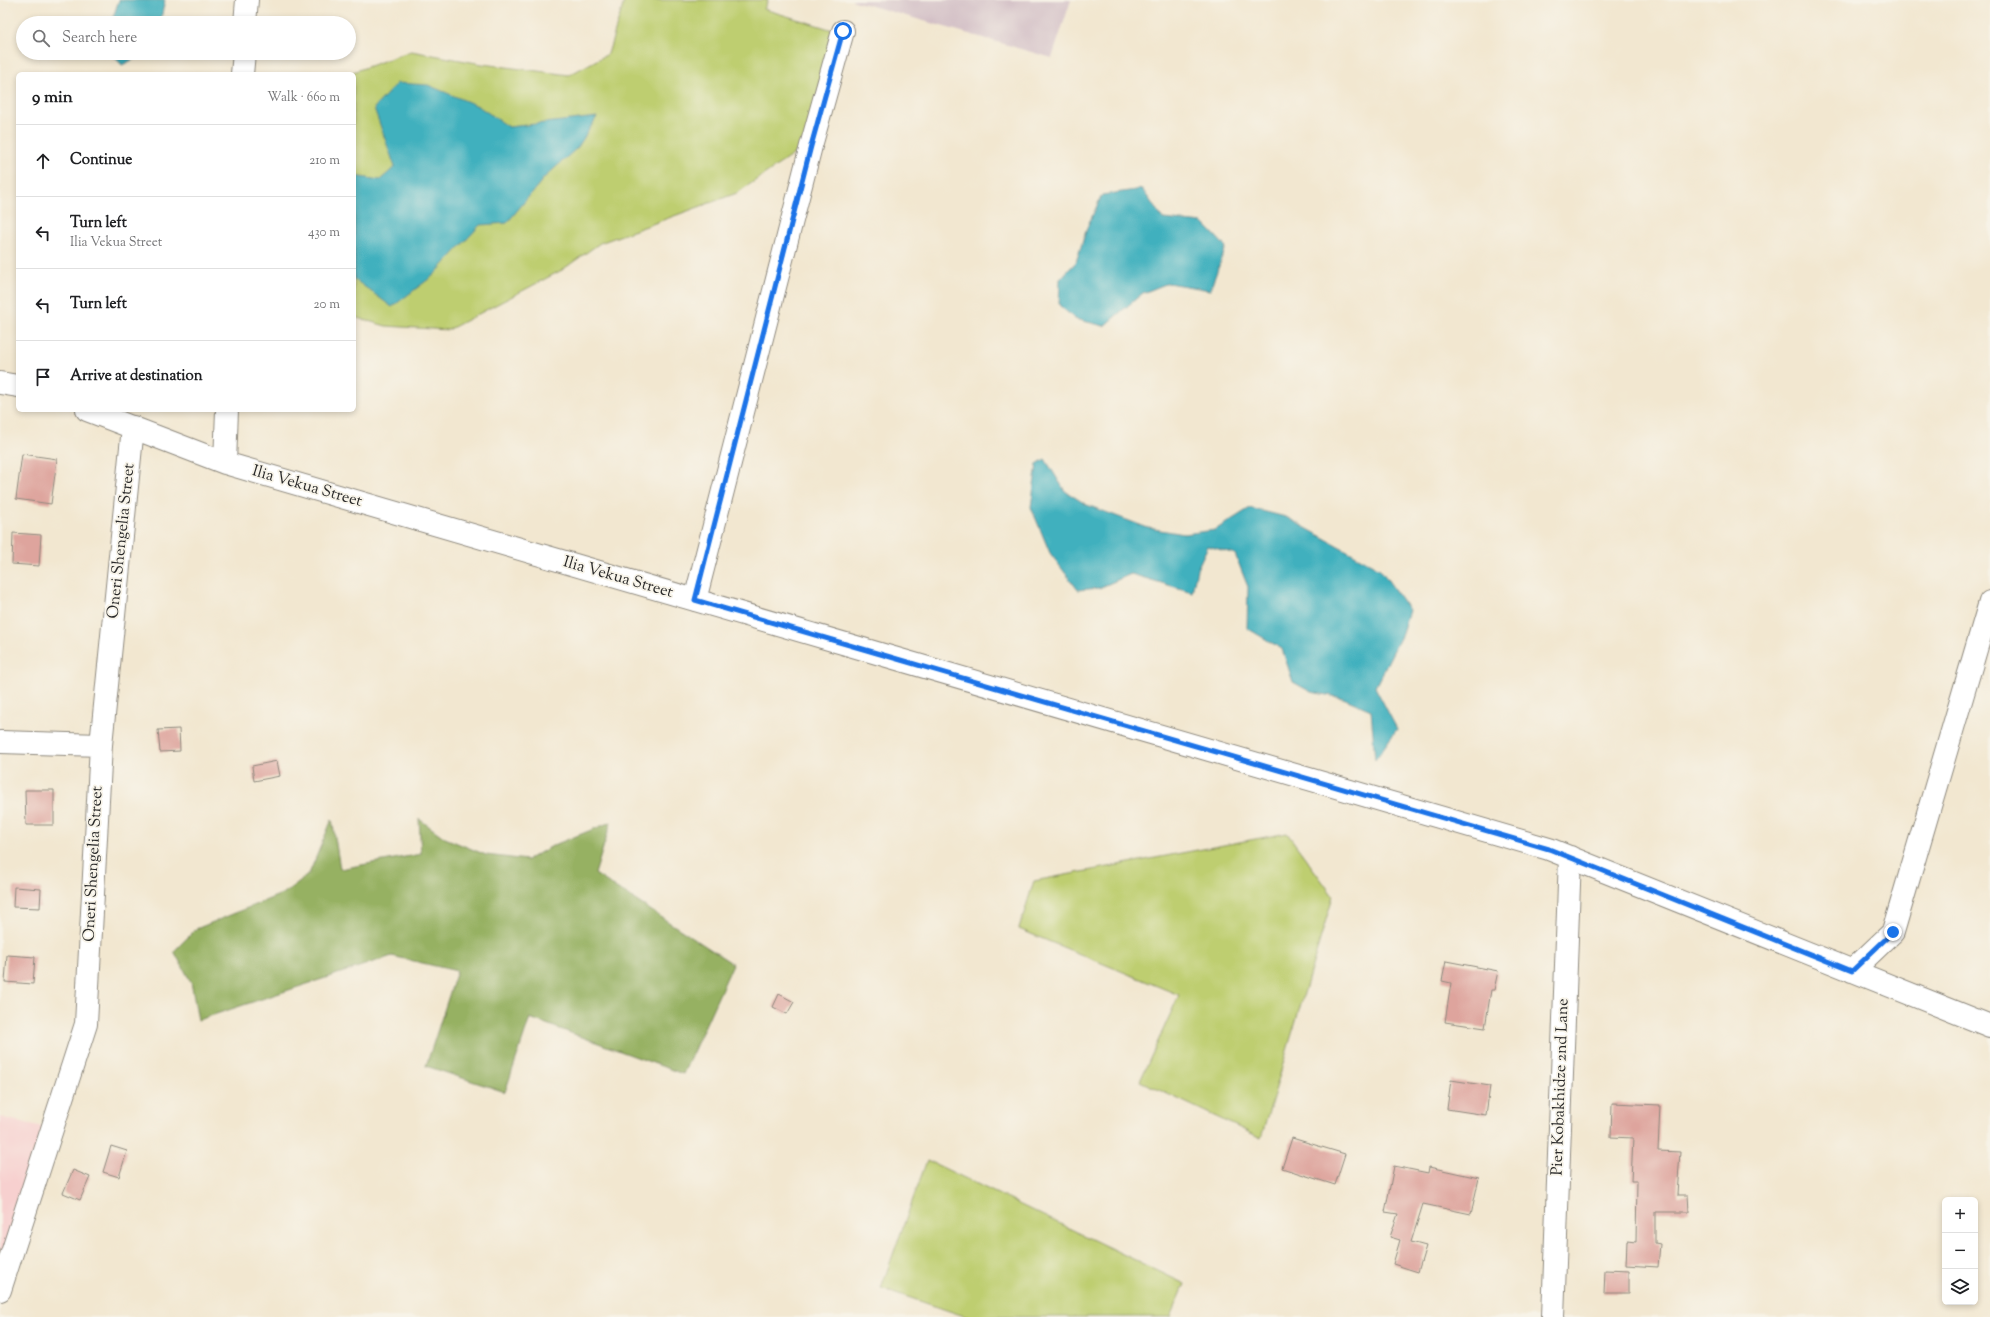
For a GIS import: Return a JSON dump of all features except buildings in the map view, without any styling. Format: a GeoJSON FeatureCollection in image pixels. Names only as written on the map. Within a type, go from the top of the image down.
{"type":"FeatureCollection","features":[{"type":"Feature","properties":{"kind":"street"},"geometry":{"type":"LineString","coordinates":[[246,16],[247,0]]}},
{"type":"Feature","properties":{"kind":"street"},"geometry":{"type":"LineString","coordinates":[[695,600],[811,146],[843,31]]}},
{"type":"Feature","properties":{"kind":"street"},"geometry":{"type":"LineString","coordinates":[[242,72],[243,60]]}},
{"type":"Feature","properties":{"kind":"street"},"geometry":{"type":"LineString","coordinates":[[0,384],[16,386]]}},
{"type":"Feature","properties":{"kind":"street","name":"Ilia Vekua Street"},"geometry":{"type":"LineString","coordinates":[[93,412],[225,463],[1526,842],[1570,857],[1990,1026]]}},
{"type":"Feature","properties":{"kind":"street"},"geometry":{"type":"LineString","coordinates":[[225,463],[227,412]]}},
{"type":"Feature","properties":{"kind":"street","name":"Oneri Shengelia Street"},"geometry":{"type":"LineString","coordinates":[[0,1290],[86,1024],[100,745],[134,427]]}},
{"type":"Feature","properties":{"kind":"street"},"geometry":{"type":"LineString","coordinates":[[1852,971],[1893,932],[1990,602]]}},
{"type":"Feature","properties":{"kind":"street"},"geometry":{"type":"LineString","coordinates":[[0,742],[100,745]]}},
{"type":"Feature","properties":{"kind":"street","name":"Pier Kobakhidze 2nd Lane"},"geometry":{"type":"LineString","coordinates":[[1553,1317],[1570,857]]}},
{"type":"Feature","properties":{"kind":"shaded area"},"geometry":{"type":"Polygon","coordinates":[[[851,0],[1071,0],[1052,58],[851,0]]]}},
{"type":"Feature","properties":{"kind":"shaded area"},"geometry":{"type":"Polygon","coordinates":[[[0,1117],[43,1127],[0,1270],[0,1117]]]}},
{"type":"Feature","properties":{"kind":"green space"},"geometry":{"type":"Polygon","coordinates":[[[621,0],[768,0],[764,9],[833,30],[806,146],[737,193],[600,243],[562,270],[448,330],[386,326],[356,318],[356,72],[353,72],[411,51],[482,64],[569,75],[608,54],[624,2],[621,0]]]}},
{"type":"Feature","properties":{"kind":"green space"},"geometry":{"type":"Polygon","coordinates":[[[332,819],[340,869],[421,854],[419,819],[445,838],[486,855],[527,860],[554,845],[611,822],[595,874],[733,964],[683,1074],[530,1018],[505,1092],[426,1066],[457,971],[392,956],[198,1020],[191,982],[174,951],[196,929],[284,893],[309,874],[332,819]]]}},
{"type":"Feature","properties":{"kind":"green space"},"geometry":{"type":"Polygon","coordinates":[[[1287,833],[1333,896],[1261,1138],[1140,1081],[1179,995],[1019,929],[1034,881],[1287,833]]]}},
{"type":"Feature","properties":{"kind":"green space"},"geometry":{"type":"Polygon","coordinates":[[[927,1160],[1185,1284],[1171,1317],[967,1317],[881,1288],[927,1160]]]}},
{"type":"Feature","properties":{"kind":"water"},"geometry":{"type":"Polygon","coordinates":[[[119,0],[165,0],[162,16],[113,16],[119,0]]]}},
{"type":"Feature","properties":{"kind":"water"},"geometry":{"type":"Polygon","coordinates":[[[117,60],[132,60],[122,65],[117,60]]]}},
{"type":"Feature","properties":{"kind":"water"},"geometry":{"type":"Polygon","coordinates":[[[397,83],[428,85],[478,106],[509,127],[597,117],[578,147],[544,178],[507,223],[480,225],[434,275],[392,307],[356,280],[356,176],[380,180],[395,167],[374,108],[397,83]]]}},
{"type":"Feature","properties":{"kind":"water"},"geometry":{"type":"Polygon","coordinates":[[[1142,189],[1163,219],[1203,223],[1226,247],[1210,290],[1168,283],[1143,293],[1104,326],[1075,319],[1059,305],[1060,279],[1076,262],[1088,225],[1102,195],[1142,189]]]}},
{"type":"Feature","properties":{"kind":"water"},"geometry":{"type":"Polygon","coordinates":[[[1045,459],[1065,491],[1087,505],[1148,528],[1184,534],[1215,530],[1250,508],[1286,517],[1380,569],[1409,610],[1401,636],[1375,687],[1397,729],[1375,760],[1371,710],[1343,698],[1311,692],[1293,682],[1282,649],[1247,628],[1248,587],[1235,554],[1208,546],[1197,569],[1192,592],[1131,574],[1099,588],[1078,590],[1050,553],[1031,507],[1037,464],[1045,459]]]}},
{"type":"Feature","properties":{"kind":"route"},"geometry":{"type":"LineString","coordinates":[[843,31],[811,146],[695,600],[1549,849],[1852,971],[1893,932]]}}]}
